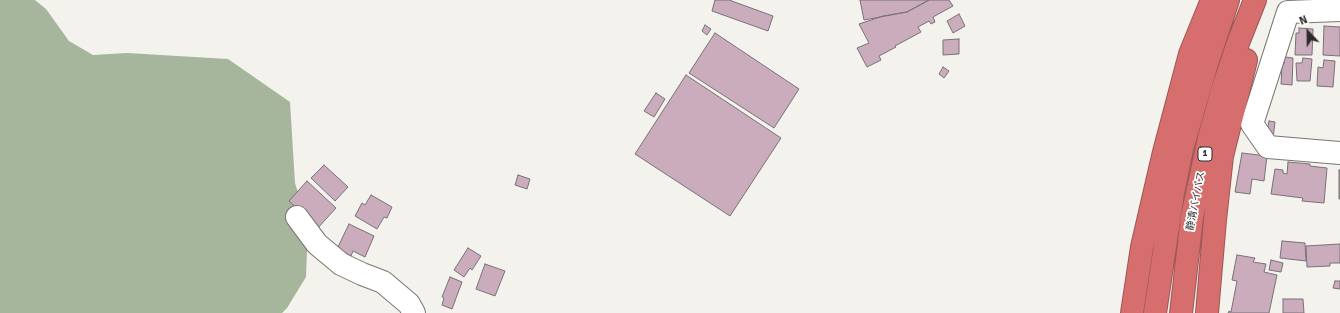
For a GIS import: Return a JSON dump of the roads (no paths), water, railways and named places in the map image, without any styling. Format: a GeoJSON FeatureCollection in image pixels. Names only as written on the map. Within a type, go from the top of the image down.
{"type":"FeatureCollection","features":[{"type":"Feature","properties":{"kind":"highway"},"geometry":{"type":"LineString","coordinates":[[1132,313],[1142,247],[1164,152],[1190,54],[1212,0]]}},
{"type":"Feature","properties":{"kind":"highway","name":"1"},"geometry":{"type":"LineString","coordinates":[[1155,313],[1173,193],[1182,149],[1206,63],[1228,0]]}},
{"type":"Feature","properties":{"kind":"highway","name":"静清バイパス"},"geometry":{"type":"LineString","coordinates":[[1181,313],[1192,217],[1209,138],[1235,49],[1255,0]]}},
{"type":"Feature","properties":{"kind":"highway"},"geometry":{"type":"LineString","coordinates":[[1207,313],[1214,220],[1222,156],[1254,29],[1266,0]]}},
{"type":"Feature","properties":{"kind":"street"},"geometry":{"type":"LineString","coordinates":[[1340,10],[1288,12],[1252,124],[1268,147],[1340,152]]}},
{"type":"Feature","properties":{"kind":"street"},"geometry":{"type":"LineString","coordinates":[[297,217],[317,244],[341,264],[383,282],[409,304],[414,313]]}}]}
